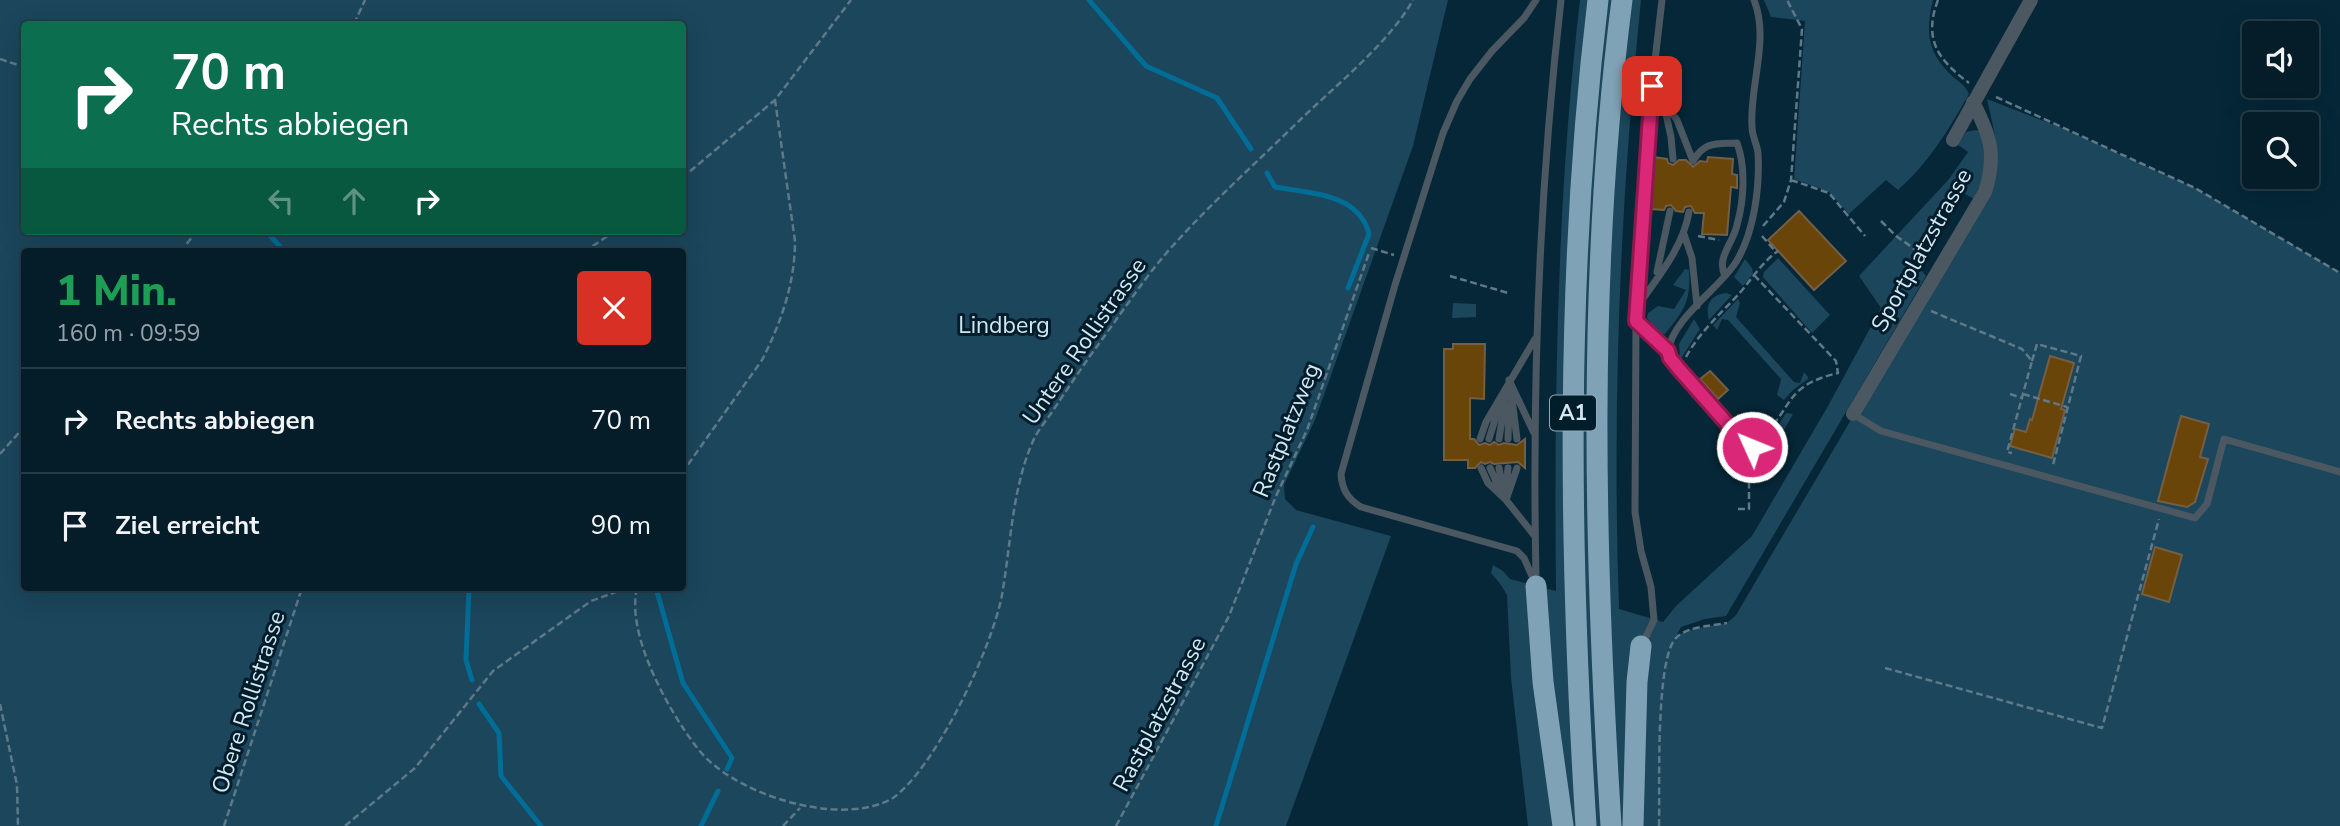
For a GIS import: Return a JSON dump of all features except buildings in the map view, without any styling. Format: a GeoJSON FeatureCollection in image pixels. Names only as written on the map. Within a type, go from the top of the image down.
{"type":"FeatureCollection","features":[{"type":"Feature","properties":{"kind":"highway","name":"A1"},"geometry":{"type":"LineString","coordinates":[[1587,826],[1574,568],[1573,376],[1581,183],[1598,0]]}},
{"type":"Feature","properties":{"kind":"highway","name":"A1"},"geometry":{"type":"LineString","coordinates":[[1611,826],[1601,640],[1598,394],[1604,204],[1622,0]]}},
{"type":"Feature","properties":{"kind":"highway"},"geometry":{"type":"LineString","coordinates":[[1536,586],[1542,682],[1563,826]]}},
{"type":"Feature","properties":{"kind":"highway"},"geometry":{"type":"LineString","coordinates":[[1633,826],[1637,682],[1641,646]]}},
{"type":"Feature","properties":{"kind":"street","name":"Sportplatzstrasse"},"geometry":{"type":"LineString","coordinates":[[1953,140],[2031,0]]}},
{"type":"Feature","properties":{"kind":"street","name":"Sportplatzstrasse"},"geometry":{"type":"LineString","coordinates":[[1853,414],[1985,192],[1991,173],[1992,150],[1977,96]]}},
{"type":"Feature","properties":{"kind":"lane"},"geometry":{"type":"LineString","coordinates":[[1536,0],[1524,18],[1481,64],[1457,101],[1435,154],[1341,474],[1344,491],[1354,503],[1366,509],[1517,551],[1527,564],[1536,586]]}},
{"type":"Feature","properties":{"kind":"lane"},"geometry":{"type":"LineString","coordinates":[[1536,586],[1536,337],[1544,179],[1561,0]]}},
{"type":"Feature","properties":{"kind":"lane"},"geometry":{"type":"LineString","coordinates":[[1641,646],[1654,620],[1651,587],[1641,551],[1635,512],[1636,321],[1652,86],[1662,0]]}},
{"type":"Feature","properties":{"kind":"lane"},"geometry":{"type":"LineString","coordinates":[[1668,351],[1675,334],[1725,276],[1741,253],[1750,232],[1755,206],[1758,156],[1751,130],[1760,20],[1754,0]]}},
{"type":"Feature","properties":{"kind":"lane"},"geometry":{"type":"LineString","coordinates":[[1652,86],[1677,120],[1693,161],[1701,149],[1709,145],[1737,143],[1741,153],[1741,206],[1734,235],[1722,258],[1725,276]]}},
{"type":"Feature","properties":{"kind":"lane"},"geometry":{"type":"LineString","coordinates":[[1663,102],[1673,159]]}},
{"type":"Feature","properties":{"kind":"lane"},"geometry":{"type":"LineString","coordinates":[[1655,280],[1670,211]]}},
{"type":"Feature","properties":{"kind":"lane"},"geometry":{"type":"LineString","coordinates":[[1637,308],[1684,234],[1689,212]]}},
{"type":"Feature","properties":{"kind":"lane"},"geometry":{"type":"LineString","coordinates":[[1684,234],[1692,258],[1697,306]]}},
{"type":"Feature","properties":{"kind":"lane"},"geometry":{"type":"LineString","coordinates":[[1636,321],[1668,351],[1679,369],[1740,438],[1752,447],[1768,451],[1781,444]]}},
{"type":"Feature","properties":{"kind":"lane"},"geometry":{"type":"LineString","coordinates":[[1485,439],[1509,380],[1536,337]]}},
{"type":"Feature","properties":{"kind":"lane"},"geometry":{"type":"LineString","coordinates":[[1509,380],[1535,435]]}},
{"type":"Feature","properties":{"kind":"lane"},"geometry":{"type":"LineString","coordinates":[[1509,380],[1517,439]]}},
{"type":"Feature","properties":{"kind":"lane"},"geometry":{"type":"LineString","coordinates":[[1508,439],[1509,380]]}},
{"type":"Feature","properties":{"kind":"lane"},"geometry":{"type":"LineString","coordinates":[[1499,439],[1509,380]]}},
{"type":"Feature","properties":{"kind":"lane"},"geometry":{"type":"LineString","coordinates":[[1853,414],[1881,431],[2195,518],[2207,503],[2224,439],[2340,472]]}},
{"type":"Feature","properties":{"kind":"lane"},"geometry":{"type":"LineString","coordinates":[[1486,468],[1488,484],[1506,500],[1535,536]]}},
{"type":"Feature","properties":{"kind":"lane"},"geometry":{"type":"LineString","coordinates":[[1504,468],[1506,500]]}},
{"type":"Feature","properties":{"kind":"lane"},"geometry":{"type":"LineString","coordinates":[[1506,500],[1517,468]]}},
{"type":"Feature","properties":{"kind":"path"},"geometry":{"type":"LineString","coordinates":[[355,21],[365,0]]}},
{"type":"Feature","properties":{"kind":"path"},"geometry":{"type":"LineString","coordinates":[[686,175],[775,100],[851,0]]}},
{"type":"Feature","properties":{"kind":"path","name":"Untere Rollistrasse"},"geometry":{"type":"LineString","coordinates":[[637,591],[635,614],[638,630],[658,683],[695,745],[712,764],[751,789],[801,807],[842,812],[874,807],[892,799],[922,768],[966,691],[994,626],[1018,485],[1034,439],[1079,371],[1166,253],[1215,201],[1383,39],[1413,0]]}},
{"type":"Feature","properties":{"kind":"path"},"geometry":{"type":"LineString","coordinates":[[1759,234],[1784,202],[1791,180],[1802,29],[1787,0]]}},
{"type":"Feature","properties":{"kind":"path"},"geometry":{"type":"LineString","coordinates":[[1938,0],[1931,23],[1937,52],[1977,96],[2195,188],[2340,273]]}},
{"type":"Feature","properties":{"kind":"path"},"geometry":{"type":"LineString","coordinates":[[0,60],[21,66]]}},
{"type":"Feature","properties":{"kind":"path"},"geometry":{"type":"LineString","coordinates":[[686,467],[762,360],[787,301],[795,241],[775,100]]}},
{"type":"Feature","properties":{"kind":"path"},"geometry":{"type":"LineString","coordinates":[[1791,180],[1829,193],[1865,236]]}},
{"type":"Feature","properties":{"kind":"path"},"geometry":{"type":"LineString","coordinates":[[1881,221],[1896,236],[1918,251]]}},
{"type":"Feature","properties":{"kind":"path"},"geometry":{"type":"LineString","coordinates":[[590,248],[609,235]]}},
{"type":"Feature","properties":{"kind":"path"},"geometry":{"type":"LineString","coordinates":[[1371,248],[1403,259]]}},
{"type":"Feature","properties":{"kind":"path"},"geometry":{"type":"LineString","coordinates":[[1679,369],[1691,347],[1707,327],[1778,251]]}},
{"type":"Feature","properties":{"kind":"path","name":"Rastplatzweg"},"geometry":{"type":"LineString","coordinates":[[1229,616],[1276,496],[1307,430],[1369,253]]}},
{"type":"Feature","properties":{"kind":"path"},"geometry":{"type":"LineString","coordinates":[[1738,509],[1749,509],[1749,454],[1752,447],[1773,426],[1794,393],[1815,379],[1838,373],[1836,361],[1754,275]]}},
{"type":"Feature","properties":{"kind":"path"},"geometry":{"type":"LineString","coordinates":[[1450,276],[1508,293]]}},
{"type":"Feature","properties":{"kind":"path"},"geometry":{"type":"LineString","coordinates":[[1918,306],[2022,349],[2032,361]]}},
{"type":"Feature","properties":{"kind":"path"},"geometry":{"type":"LineString","coordinates":[[2017,454],[2007,452],[2037,344],[2081,356],[2049,477]]}},
{"type":"Feature","properties":{"kind":"path"},"geometry":{"type":"LineString","coordinates":[[2010,394],[2067,407]]}},
{"type":"Feature","properties":{"kind":"path"},"geometry":{"type":"LineString","coordinates":[[0,454],[21,431]]}},
{"type":"Feature","properties":{"kind":"path"},"geometry":{"type":"LineString","coordinates":[[1885,668],[2102,728],[2162,509]]}},
{"type":"Feature","properties":{"kind":"path","name":"Obere Rollistrasse"},"geometry":{"type":"LineString","coordinates":[[224,826],[301,591]]}},
{"type":"Feature","properties":{"kind":"path"},"geometry":{"type":"LineString","coordinates":[[345,826],[415,768],[493,671],[591,601],[619,591]]}},
{"type":"Feature","properties":{"kind":"path","name":"Rastplatzstrasse"},"geometry":{"type":"LineString","coordinates":[[1116,826],[1229,616]]}},
{"type":"Feature","properties":{"kind":"path"},"geometry":{"type":"LineString","coordinates":[[1659,826],[1661,709],[1667,654],[1677,636],[1693,629],[1727,623]]}},
{"type":"Feature","properties":{"kind":"path"},"geometry":{"type":"LineString","coordinates":[[0,704],[18,785],[18,826]]}},
{"type":"Feature","properties":{"kind":"path"},"geometry":{"type":"LineString","coordinates":[[783,826],[801,807]]}},
{"type":"Feature","properties":{"kind":"green space","name":"Lindberg"},"geometry":{"type":"Polygon","coordinates":[[[0,0],[1448,0],[1413,146],[1315,420],[1284,485],[1285,499],[1296,510],[1391,536],[1286,826],[0,826],[0,0]]]}},
{"type":"Feature","properties":{"kind":"green space"},"geometry":{"type":"Polygon","coordinates":[[[1580,0],[1641,0],[1619,304],[1619,609],[1663,622],[1676,606],[1752,536],[1828,406],[1881,308],[1859,276],[1949,179],[1968,152],[1958,145],[1966,132],[1979,131],[1984,166],[1974,199],[1956,189],[1922,238],[1914,260],[1926,276],[1726,616],[1681,627],[1677,635],[1693,629],[1727,623],[1736,615],[1918,306],[1993,187],[1997,154],[1987,99],[2062,128],[2195,188],[2340,273],[2340,826],[1528,826],[1511,678],[1507,595],[1491,573],[1493,565],[1510,579],[1556,591],[1556,443],[1562,221],[1580,0]]]}},
{"type":"Feature","properties":{"kind":"green space"},"geometry":{"type":"Polygon","coordinates":[[[1764,0],[1933,0],[1929,21],[1932,48],[1942,65],[1969,94],[1929,157],[1898,190],[1886,180],[1849,214],[1829,192],[1794,179],[1805,21],[1771,17],[1764,0]]]}},
{"type":"Feature","properties":{"kind":"green space"},"geometry":{"type":"Polygon","coordinates":[[[1778,258],[1830,315],[1812,333],[1763,277],[1764,272],[1778,258]]]}},
{"type":"Feature","properties":{"kind":"green space"},"geometry":{"type":"Polygon","coordinates":[[[1745,259],[1753,274],[1743,286],[1734,277],[1745,259]]]}},
{"type":"Feature","properties":{"kind":"green space"},"geometry":{"type":"Polygon","coordinates":[[[1685,269],[1689,270],[1689,290],[1685,305],[1665,334],[1660,334],[1647,318],[1648,313],[1658,306],[1674,309],[1686,290],[1673,285],[1685,269]]]}},
{"type":"Feature","properties":{"kind":"green space"},"geometry":{"type":"Polygon","coordinates":[[[1726,293],[1732,295],[1709,320],[1710,302],[1716,296],[1726,293]]]}},
{"type":"Feature","properties":{"kind":"green space"},"geometry":{"type":"Polygon","coordinates":[[[1738,299],[1740,303],[1736,317],[1794,382],[1800,383],[1804,372],[1808,377],[1784,400],[1777,395],[1781,379],[1728,320],[1722,319],[1717,330],[1713,325],[1738,299]]]}},
{"type":"Feature","properties":{"kind":"green space"},"geometry":{"type":"Polygon","coordinates":[[[1453,303],[1476,304],[1476,317],[1452,318],[1453,303]]]}},
{"type":"Feature","properties":{"kind":"green space"},"geometry":{"type":"Polygon","coordinates":[[[1694,319],[1700,329],[1680,360],[1679,344],[1694,319]]]}},
{"type":"Feature","properties":{"kind":"green space"},"geometry":{"type":"Polygon","coordinates":[[[1786,413],[1793,414],[1780,436],[1771,443],[1759,444],[1775,430],[1786,413]]]}},
{"type":"Feature","properties":{"kind":"waterway"},"geometry":{"type":"LineString","coordinates":[[1089,0],[1146,66],[1217,98],[1251,149]]}},
{"type":"Feature","properties":{"kind":"waterway"},"geometry":{"type":"LineString","coordinates":[[1267,173],[1275,187],[1331,197],[1355,210],[1363,220],[1369,234],[1348,288]]}},
{"type":"Feature","properties":{"kind":"waterway"},"geometry":{"type":"LineString","coordinates":[[270,235],[281,248]]}},
{"type":"Feature","properties":{"kind":"waterway"},"geometry":{"type":"LineString","coordinates":[[1216,826],[1296,564],[1313,527]]}},
{"type":"Feature","properties":{"kind":"waterway"},"geometry":{"type":"LineString","coordinates":[[469,591],[466,660],[472,680]]}},
{"type":"Feature","properties":{"kind":"waterway"},"geometry":{"type":"LineString","coordinates":[[657,591],[683,683],[732,758],[727,769]]}},
{"type":"Feature","properties":{"kind":"waterway"},"geometry":{"type":"LineString","coordinates":[[479,704],[499,733],[501,776],[541,826]]}},
{"type":"Feature","properties":{"kind":"waterway"},"geometry":{"type":"LineString","coordinates":[[701,826],[718,791]]}},
{"type":"Feature","properties":{"kind":"route"},"geometry":{"type":"LineString","coordinates":[[1652,86],[1636,321],[1668,351],[1679,369],[1740,438],[1752,447]]}}]}
